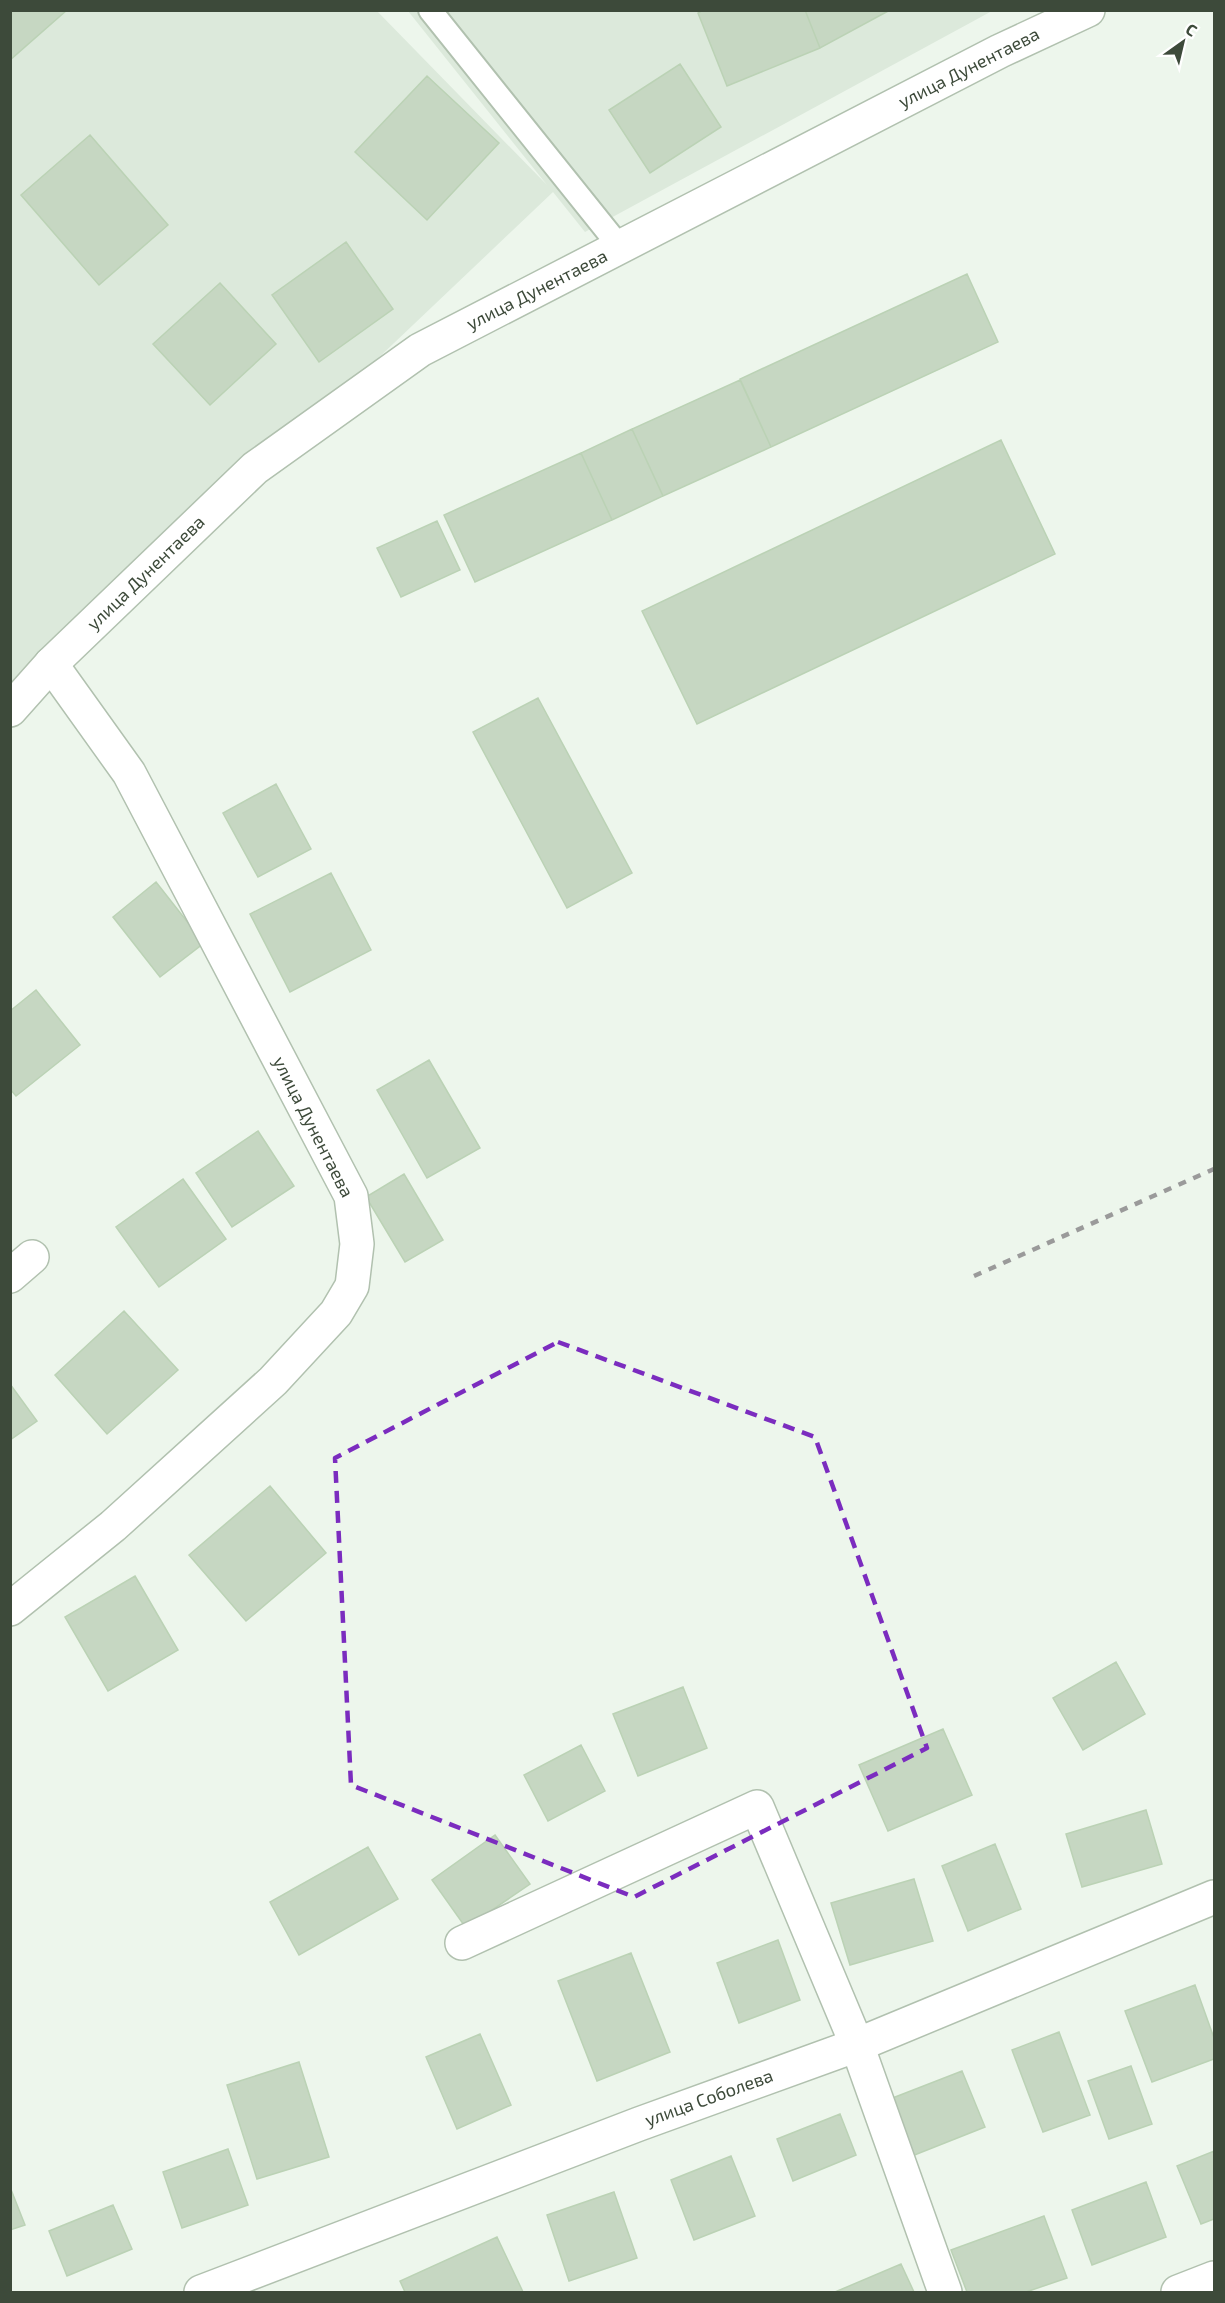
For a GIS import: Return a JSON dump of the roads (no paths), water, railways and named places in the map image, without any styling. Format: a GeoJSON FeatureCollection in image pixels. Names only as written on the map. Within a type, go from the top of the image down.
{"type":"FeatureCollection","features":[{"type":"Feature","properties":{"kind":"street","name":"улица Дунентаева"},"geometry":{"type":"LineString","coordinates":[[14,699],[255,468],[420,350],[1069,14]]}},
{"type":"Feature","properties":{"kind":"street","name":"улица Дунентаева"},"geometry":{"type":"LineString","coordinates":[[10,1609],[113,1526],[273,1381],[336,1313],[352,1286],[357,1244],[351,1196],[134,783],[51,664]]}},
{"type":"Feature","properties":{"kind":"street"},"geometry":{"type":"LineString","coordinates":[[462,1943],[757,1807],[857,2044],[945,2292]]}},
{"type":"Feature","properties":{"kind":"street","name":"улица Соболева"},"geometry":{"type":"LineString","coordinates":[[201,2292],[639,2124],[857,2044],[1215,1898]]}},
{"type":"Feature","properties":{"kind":"street"},"geometry":{"type":"LineString","coordinates":[[1178,2292],[1215,2278]]}},
{"type":"Feature","properties":{"kind":"lane"},"geometry":{"type":"LineString","coordinates":[[430,10],[620,247]]}},
{"type":"Feature","properties":{"kind":"railway"},"geometry":{"type":"LineString","coordinates":[[974,1276],[1214,1169]]}}]}
